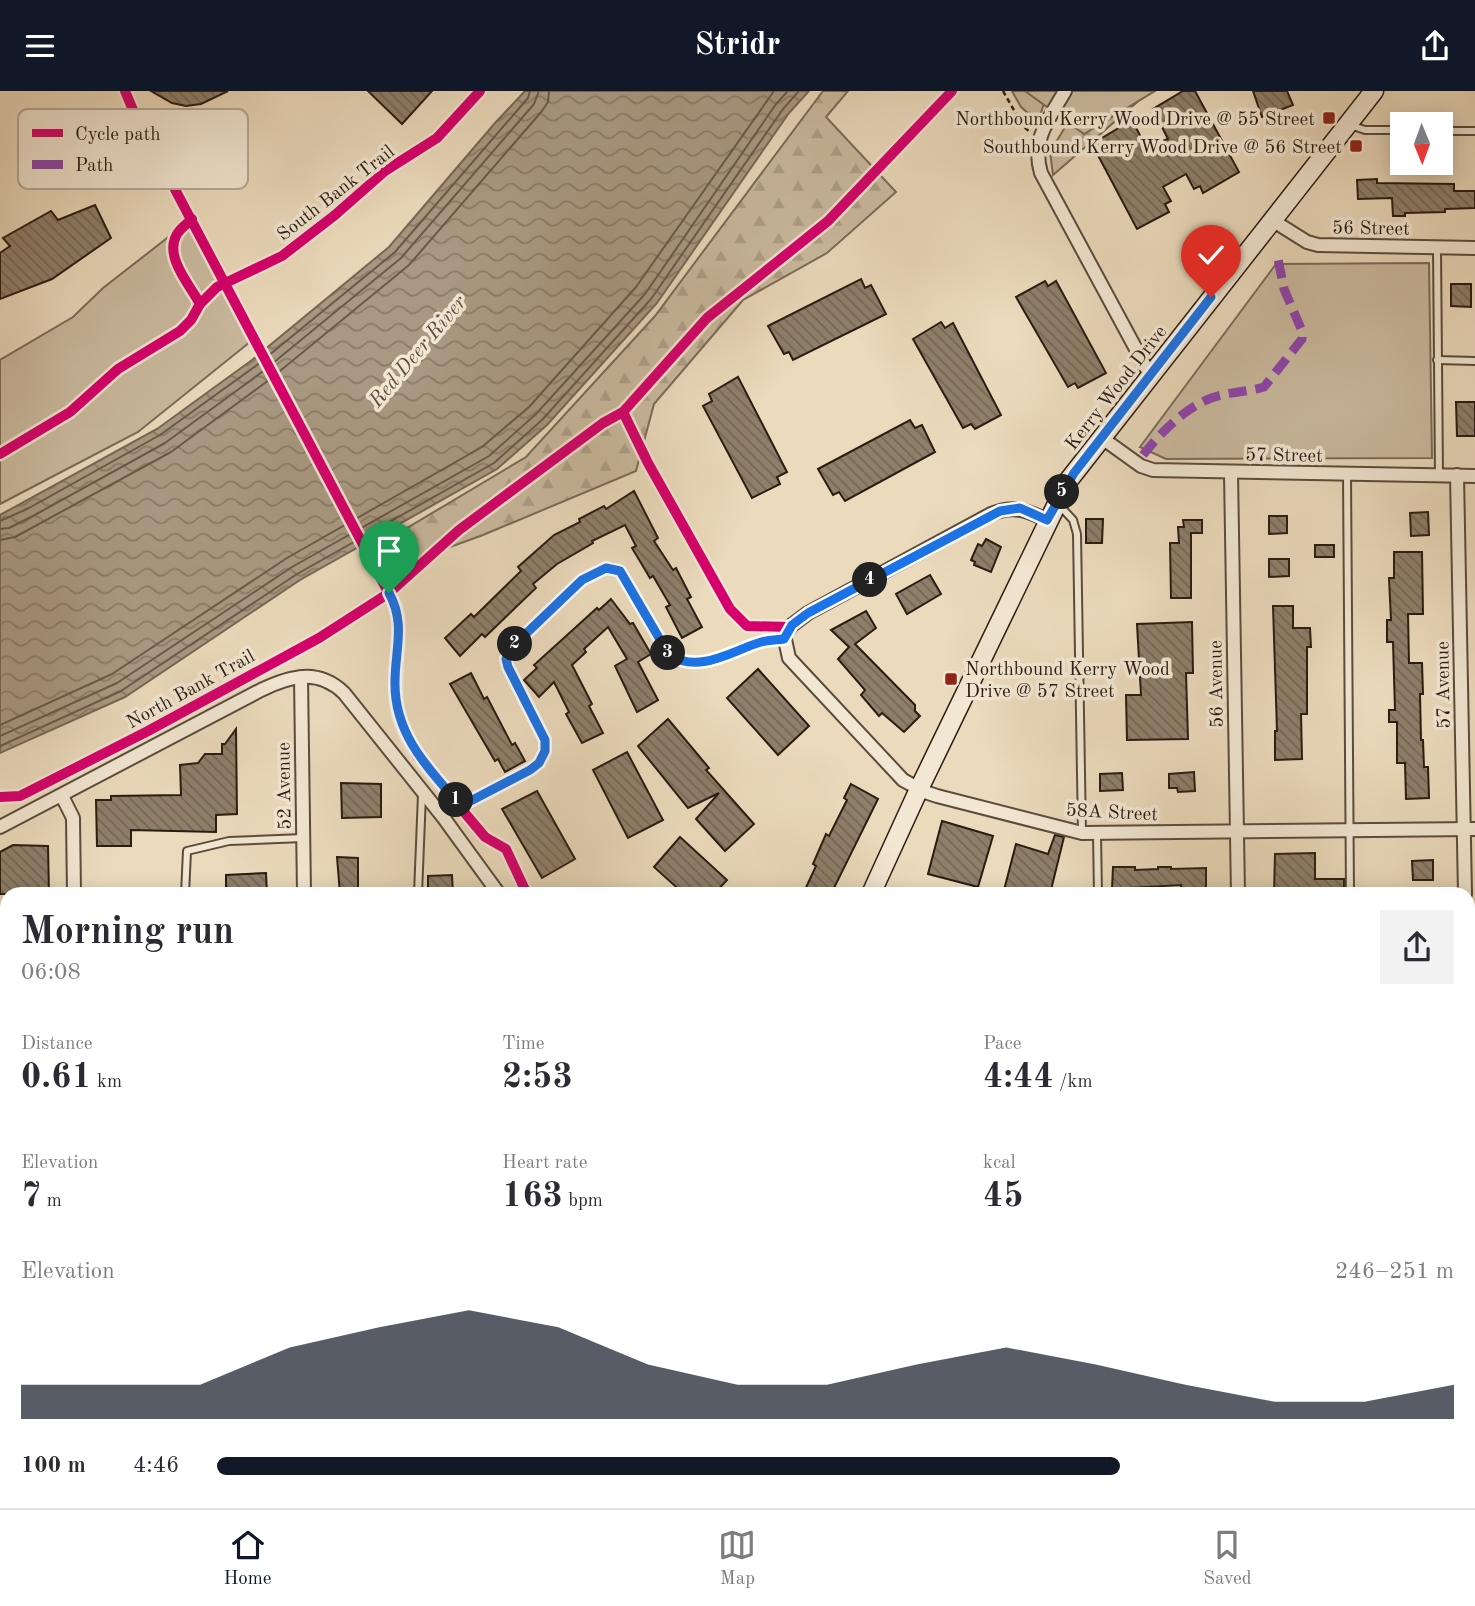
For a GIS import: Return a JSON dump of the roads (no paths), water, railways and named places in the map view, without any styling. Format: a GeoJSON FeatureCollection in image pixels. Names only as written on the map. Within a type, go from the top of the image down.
{"type":"FeatureCollection","features":[{"type":"Feature","properties":{"kind":"street"},"geometry":{"type":"LineString","coordinates":[[1065,91],[1038,139],[1041,173],[1150,375]]}},
{"type":"Feature","properties":{"kind":"street","name":"Kerry Wood Drive"},"geometry":{"type":"LineString","coordinates":[[874,887],[1047,520],[1074,473],[1374,91]]}},
{"type":"Feature","properties":{"kind":"street","name":"56 Street"},"geometry":{"type":"LineString","coordinates":[[1272,220],[1318,245],[1475,248]]}},
{"type":"Feature","properties":{"kind":"street","name":"57 Street"},"geometry":{"type":"LineString","coordinates":[[1102,438],[1146,469],[1231,473],[1475,475]]}},
{"type":"Feature","properties":{"kind":"street","name":"56 Avenue"},"geometry":{"type":"LineString","coordinates":[[1231,473],[1238,887]]}},
{"type":"Feature","properties":{"kind":"street","name":"57 Avenue"},"geometry":{"type":"LineString","coordinates":[[1457,475],[1469,829],[1465,887]]}},
{"type":"Feature","properties":{"kind":"street"},"geometry":{"type":"LineString","coordinates":[[784,637],[792,625],[808,613],[991,514],[1008,508],[1020,508],[1047,520]]}},
{"type":"Feature","properties":{"kind":"street","name":"58A Street"},"geometry":{"type":"LineString","coordinates":[[784,637],[786,651],[795,665],[895,773],[919,789],[949,799],[1082,833],[1097,834],[1469,829]]}},
{"type":"Feature","properties":{"kind":"street"},"geometry":{"type":"LineString","coordinates":[[0,827],[261,690],[301,677],[324,679],[337,686],[443,817],[494,887]]}},
{"type":"Feature","properties":{"kind":"street","name":"52 Avenue"},"geometry":{"type":"LineString","coordinates":[[301,677],[304,887]]}},
{"type":"Feature","properties":{"kind":"street"},"geometry":{"type":"LineString","coordinates":[[62,796],[73,818],[74,887]]}},
{"type":"Feature","properties":{"kind":"lane"},"geometry":{"type":"LineString","coordinates":[[1348,124],[1365,130],[1390,130]]}},
{"type":"Feature","properties":{"kind":"lane"},"geometry":{"type":"LineString","coordinates":[[1453,131],[1475,131]]}},
{"type":"Feature","properties":{"kind":"lane"},"geometry":{"type":"LineString","coordinates":[[1437,248],[1439,475]]}},
{"type":"Feature","properties":{"kind":"lane"},"geometry":{"type":"LineString","coordinates":[[1437,360],[1475,361]]}},
{"type":"Feature","properties":{"kind":"lane"},"geometry":{"type":"LineString","coordinates":[[1347,474],[1350,887]]}},
{"type":"Feature","properties":{"kind":"lane"},"geometry":{"type":"LineString","coordinates":[[1056,502],[1073,520],[1077,534],[1082,833]]}},
{"type":"Feature","properties":{"kind":"lane"},"geometry":{"type":"LineString","coordinates":[[443,817],[539,763],[545,751],[545,740],[506,663],[508,653],[582,580],[596,572],[611,567],[623,573],[666,650],[680,660],[704,662],[719,659],[784,637]]}},
{"type":"Feature","properties":{"kind":"lane"},"geometry":{"type":"LineString","coordinates":[[418,887],[422,792]]}},
{"type":"Feature","properties":{"kind":"lane"},"geometry":{"type":"LineString","coordinates":[[1097,834],[1098,887]]}},
{"type":"Feature","properties":{"kind":"lane"},"geometry":{"type":"LineString","coordinates":[[185,887],[187,851],[229,841],[303,838]]}},
{"type":"Feature","properties":{"kind":"water","name":"Red Deer River"},"geometry":{"type":"Polygon","coordinates":[[[525,91],[809,91],[789,113],[657,303],[547,425],[497,469],[300,580],[125,697],[0,753],[0,515],[157,429],[252,360],[389,247],[525,91]]]}},
{"type":"Feature","properties":{"kind":"place","name":"Northbound Kerry Wood Drive @ 55 Street"},"geometry":{"type":"Point","coordinates":[1329,118]}},
{"type":"Feature","properties":{"kind":"place","name":"Southbound Kerry Wood Drive @ 56 Street"},"geometry":{"type":"Point","coordinates":[1356,146]}},
{"type":"Feature","properties":{"kind":"place","name":"Northbound Kerry Wood Drive @ 57 Street"},"geometry":{"type":"Point","coordinates":[951,679]}}]}
